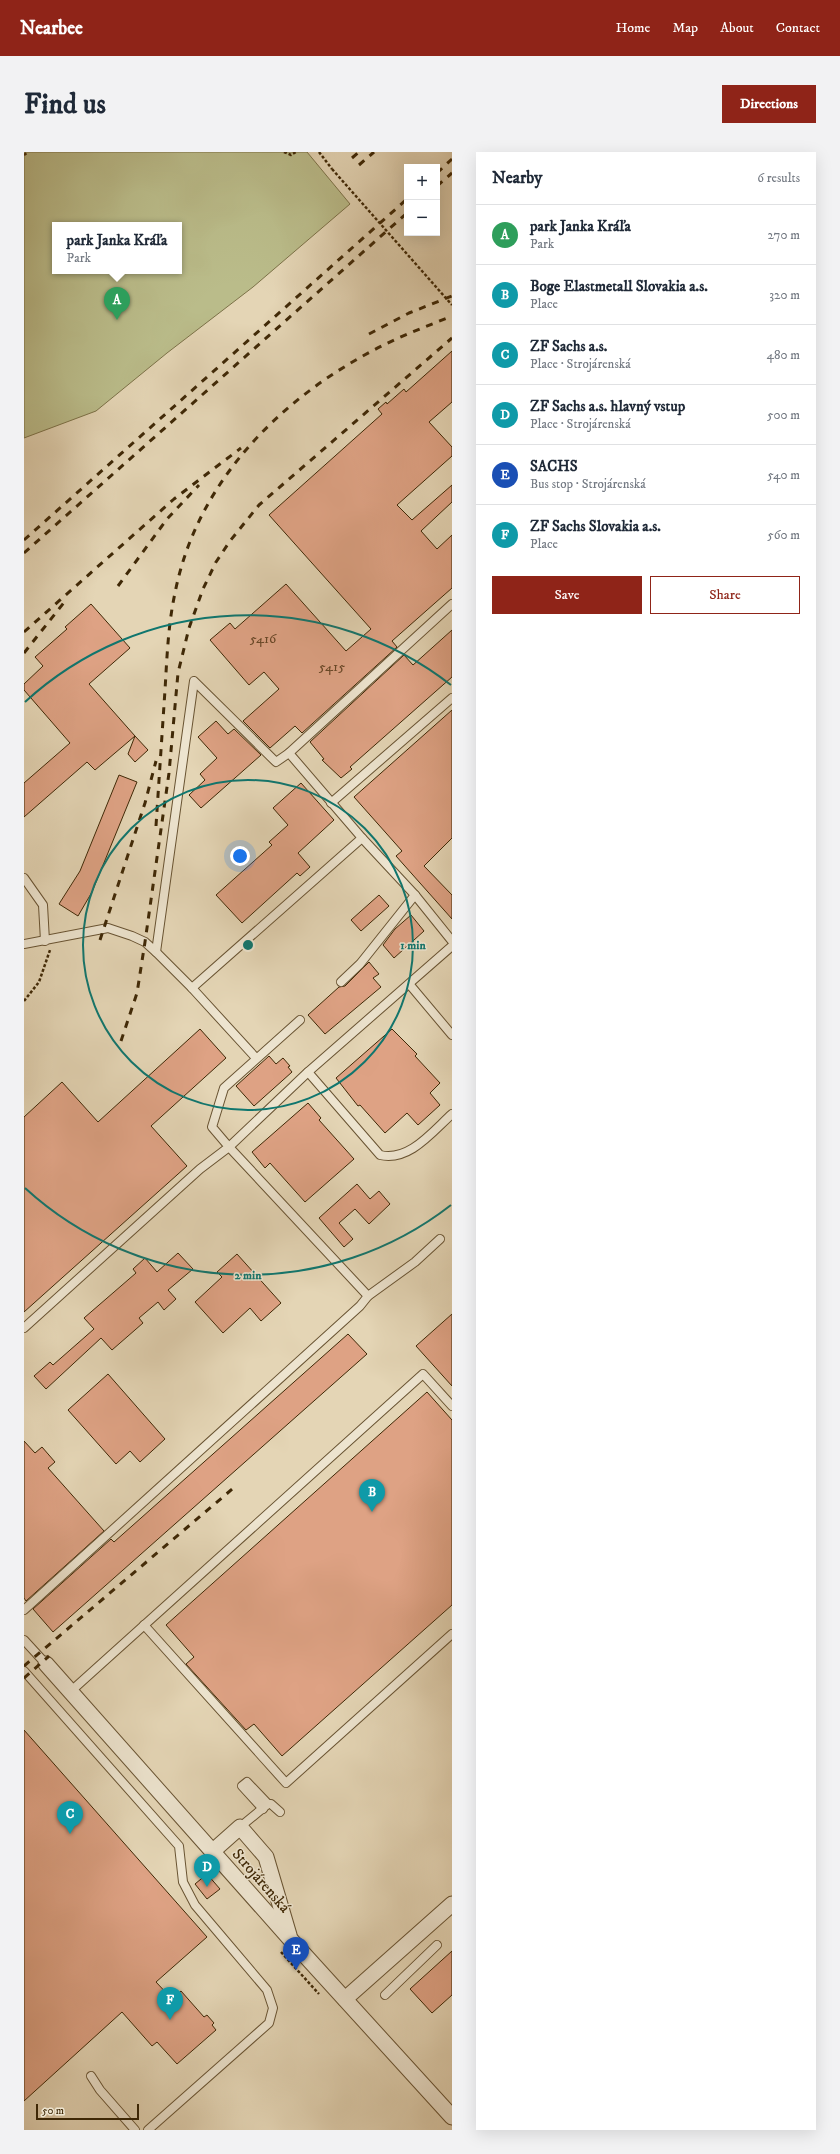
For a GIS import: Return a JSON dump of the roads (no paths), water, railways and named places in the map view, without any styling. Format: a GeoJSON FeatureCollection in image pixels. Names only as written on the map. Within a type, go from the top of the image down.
{"type":"FeatureCollection","features":[{"type":"Feature","properties":{"kind":"street","name":"Strojárenská"},"geometry":{"type":"LineString","coordinates":[[46,1664],[291,1940],[452,2117]]}},
{"type":"Feature","properties":{"kind":"street"},"geometry":{"type":"LineString","coordinates":[[213,1851],[240,1827],[266,1857],[291,1940]]}},
{"type":"Feature","properties":{"kind":"street"},"geometry":{"type":"LineString","coordinates":[[345,1999],[452,1904]]}},
{"type":"Feature","properties":{"kind":"lane"},"geometry":{"type":"LineString","coordinates":[[156,952],[194,681],[276,762],[289,753],[452,604]]}},
{"type":"Feature","properties":{"kind":"lane"},"geometry":{"type":"LineString","coordinates":[[331,803],[452,698]]}},
{"type":"Feature","properties":{"kind":"lane"},"geometry":{"type":"LineString","coordinates":[[289,753],[331,803],[415,896],[452,941]]}},
{"type":"Feature","properties":{"kind":"lane"},"geometry":{"type":"LineString","coordinates":[[192,988],[362,838]]}},
{"type":"Feature","properties":{"kind":"lane"},"geometry":{"type":"LineString","coordinates":[[24,878],[42,905],[48,940]]}},
{"type":"Feature","properties":{"kind":"lane"},"geometry":{"type":"LineString","coordinates":[[340,982],[360,964],[415,896]]}},
{"type":"Feature","properties":{"kind":"lane"},"geometry":{"type":"LineString","coordinates":[[24,944],[108,928],[145,942],[192,988],[256,1058]]}},
{"type":"Feature","properties":{"kind":"lane"},"geometry":{"type":"LineString","coordinates":[[24,1328],[200,1169],[229,1147],[308,1072],[410,985],[452,946]]}},
{"type":"Feature","properties":{"kind":"lane"},"geometry":{"type":"LineString","coordinates":[[410,985],[452,1035]]}},
{"type":"Feature","properties":{"kind":"lane"},"geometry":{"type":"LineString","coordinates":[[300,1020],[224,1088],[212,1127],[368,1296]]}},
{"type":"Feature","properties":{"kind":"lane"},"geometry":{"type":"LineString","coordinates":[[308,1072],[380,1155],[390,1157],[404,1154],[452,1114]]}},
{"type":"Feature","properties":{"kind":"lane"},"geometry":{"type":"LineString","coordinates":[[24,1610],[354,1311],[368,1296],[415,1262],[440,1239]]}},
{"type":"Feature","properties":{"kind":"lane"},"geometry":{"type":"LineString","coordinates":[[70,1692],[423,1374],[452,1406]]}},
{"type":"Feature","properties":{"kind":"lane"},"geometry":{"type":"LineString","coordinates":[[144,1625],[286,1783],[452,1634]]}},
{"type":"Feature","properties":{"kind":"lane"},"geometry":{"type":"LineString","coordinates":[[24,1640],[46,1664]]}},
{"type":"Feature","properties":{"kind":"lane"},"geometry":{"type":"LineString","coordinates":[[24,1671],[179,1846],[182,1882],[195,1905],[258,1978],[272,1999],[273,2008],[269,2023],[148,2130]]}},
{"type":"Feature","properties":{"kind":"lane"},"geometry":{"type":"LineString","coordinates":[[240,1827],[265,1806],[271,1804],[280,1812]]}},
{"type":"Feature","properties":{"kind":"lane"},"geometry":{"type":"LineString","coordinates":[[385,1995],[437,1945]]}},
{"type":"Feature","properties":{"kind":"lane"},"geometry":{"type":"LineString","coordinates":[[91,2076],[100,2090],[135,2130]]}},
{"type":"Feature","properties":{"kind":"railway"},"geometry":{"type":"LineString","coordinates":[[352,158],[359,152]]}},
{"type":"Feature","properties":{"kind":"railway"},"geometry":{"type":"LineString","coordinates":[[359,165],[374,152]]}},
{"type":"Feature","properties":{"kind":"railway"},"geometry":{"type":"LineString","coordinates":[[440,170],[452,159]]}},
{"type":"Feature","properties":{"kind":"railway"},"geometry":{"type":"LineString","coordinates":[[440,183],[452,173]]}},
{"type":"Feature","properties":{"kind":"railway"},"geometry":{"type":"LineString","coordinates":[[24,540],[406,200]]}},
{"type":"Feature","properties":{"kind":"railway"},"geometry":{"type":"LineString","coordinates":[[24,553],[404,216]]}},
{"type":"Feature","properties":{"kind":"railway"},"geometry":{"type":"LineString","coordinates":[[369,334],[409,313],[452,296]]}},
{"type":"Feature","properties":{"kind":"railway"},"geometry":{"type":"LineString","coordinates":[[156,826],[167,654],[175,593],[186,554],[201,517],[221,482],[245,451],[273,422],[304,395],[337,372],[372,351],[452,316]]}},
{"type":"Feature","properties":{"kind":"railway"},"geometry":{"type":"LineString","coordinates":[[121,1041],[137,993],[145,942],[169,773],[178,673],[189,628],[203,589],[216,562],[230,541],[259,505],[452,338]]}},
{"type":"Feature","properties":{"kind":"railway"},"geometry":{"type":"LineString","coordinates":[[24,632],[174,499],[241,448]]}},
{"type":"Feature","properties":{"kind":"railway"},"geometry":{"type":"LineString","coordinates":[[118,586],[167,519],[199,485]]}},
{"type":"Feature","properties":{"kind":"railway"},"geometry":{"type":"LineString","coordinates":[[24,653],[66,600]]}},
{"type":"Feature","properties":{"kind":"railway"},"geometry":{"type":"LineString","coordinates":[[100,940],[145,803],[156,761]]}},
{"type":"Feature","properties":{"kind":"railway"},"geometry":{"type":"LineString","coordinates":[[24,1666],[237,1485]]}},
{"type":"Feature","properties":{"kind":"railway"},"geometry":{"type":"LineString","coordinates":[[24,1678],[49,1656]]}},
{"type":"Feature","properties":{"kind":"place","name":"park Janka Kráľa"},"geometry":{"type":"Point","coordinates":[117,320]}},
{"type":"Feature","properties":{"kind":"place","name":"Boge Elastmetall Slovakia a.s."},"geometry":{"type":"Point","coordinates":[372,1512]}},
{"type":"Feature","properties":{"kind":"place","name":"ZF Sachs a.s."},"geometry":{"type":"Point","coordinates":[70,1834]}},
{"type":"Feature","properties":{"kind":"place","name":"ZF Sachs a.s. hlavný vstup"},"geometry":{"type":"Point","coordinates":[207,1887]}},
{"type":"Feature","properties":{"kind":"place","name":"SACHS"},"geometry":{"type":"Point","coordinates":[296,1970]}},
{"type":"Feature","properties":{"kind":"place","name":"ZF Sachs Slovakia a.s."},"geometry":{"type":"Point","coordinates":[170,2020]}}]}
